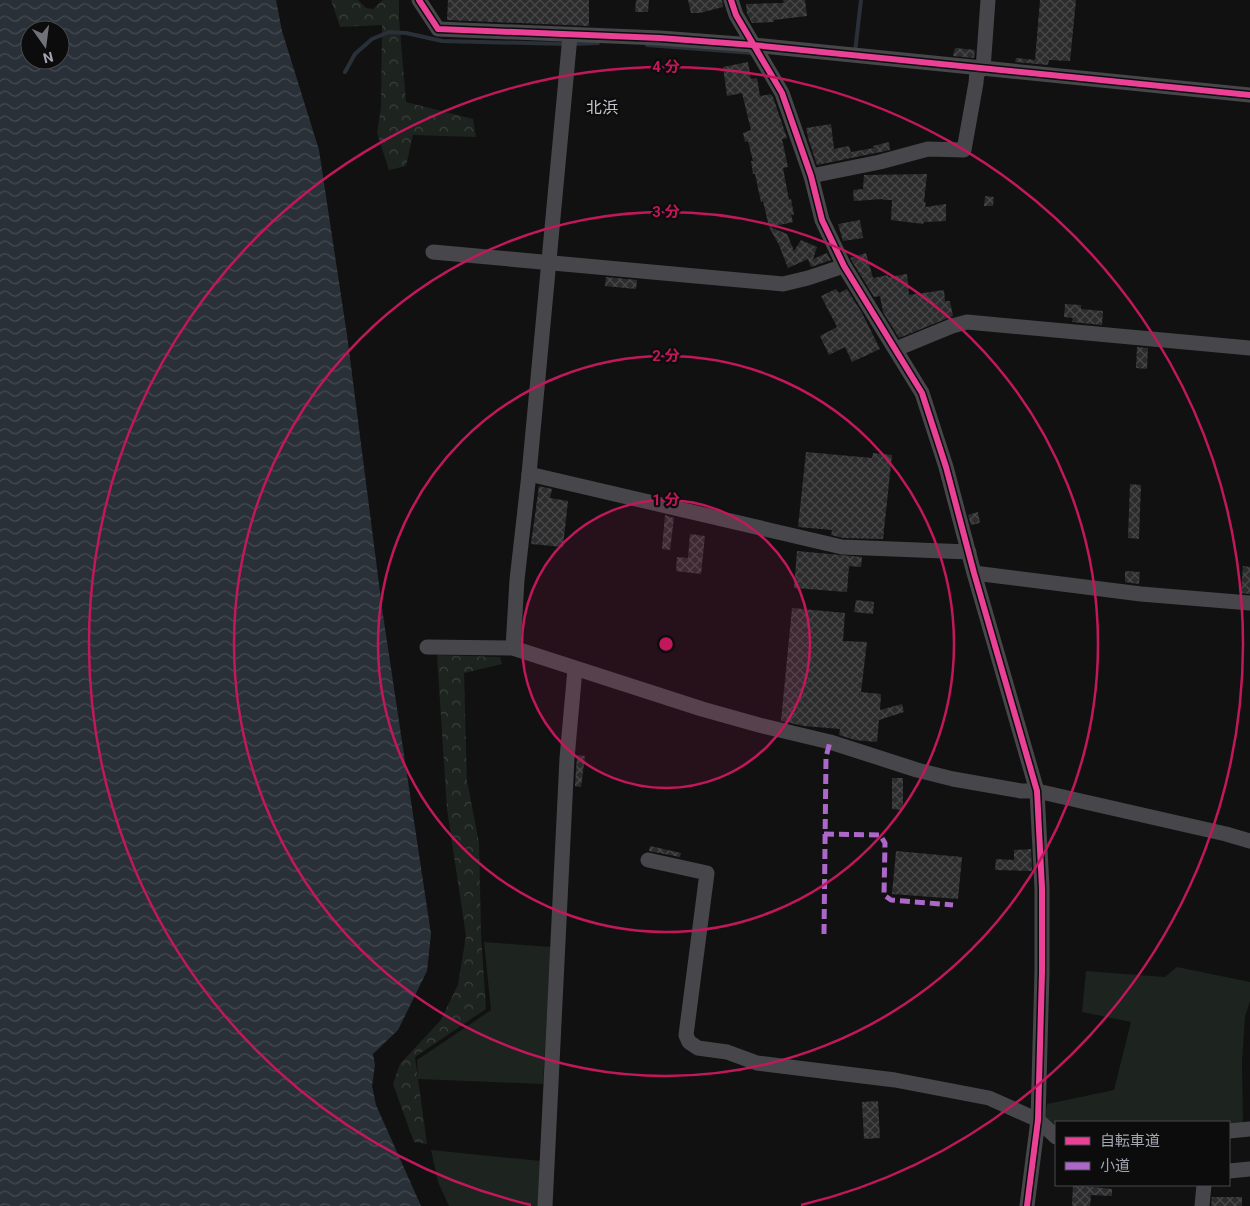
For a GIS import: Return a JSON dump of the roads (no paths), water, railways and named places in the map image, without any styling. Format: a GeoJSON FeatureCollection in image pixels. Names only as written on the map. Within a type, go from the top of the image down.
{"type":"FeatureCollection","features":[{"type":"Feature","properties":{"kind":"street"},"geometry":{"type":"LineString","coordinates":[[419,0],[438,29],[570,40],[660,38],[758,52],[854,56],[979,74],[1250,95]]}},
{"type":"Feature","properties":{"kind":"street"},"geometry":{"type":"LineString","coordinates":[[731,0],[736,15],[782,93],[810,176],[822,220],[844,266],[896,349],[925,400],[1037,791],[1042,888],[1038,1120],[1027,1206]]}},
{"type":"Feature","properties":{"kind":"street"},"geometry":{"type":"LineString","coordinates":[[810,176],[880,162],[928,149],[964,150],[979,74],[988,0]]}},
{"type":"Feature","properties":{"kind":"street"},"geometry":{"type":"LineString","coordinates":[[512,648],[570,40]]}},
{"type":"Feature","properties":{"kind":"street"},"geometry":{"type":"LineString","coordinates":[[433,252],[784,284],[844,266]]}},
{"type":"Feature","properties":{"kind":"street"},"geometry":{"type":"LineString","coordinates":[[896,349],[952,326],[967,322],[1250,348]]}},
{"type":"Feature","properties":{"kind":"street"},"geometry":{"type":"LineString","coordinates":[[529,474],[842,547],[969,552]]}},
{"type":"Feature","properties":{"kind":"street"},"geometry":{"type":"LineString","coordinates":[[974,573],[1141,594],[1250,603]]}},
{"type":"Feature","properties":{"kind":"street"},"geometry":{"type":"LineString","coordinates":[[426,647],[512,648],[628,684],[702,710],[830,742],[917,770],[952,779],[1021,791],[1037,791],[1250,841]]}},
{"type":"Feature","properties":{"kind":"street"},"geometry":{"type":"LineString","coordinates":[[545,1206],[567,758],[575,669]]}},
{"type":"Feature","properties":{"kind":"street"},"geometry":{"type":"LineString","coordinates":[[648,860],[707,872],[686,1035],[689,1042],[698,1048],[727,1052],[757,1063],[895,1080],[989,1098],[1038,1120],[1055,1136]]}},
{"type":"Feature","properties":{"kind":"street"},"geometry":{"type":"LineString","coordinates":[[1230,1131],[1250,1130]]}},
{"type":"Feature","properties":{"kind":"street"},"geometry":{"type":"LineString","coordinates":[[1230,1171],[1250,1169]]}},
{"type":"Feature","properties":{"kind":"street"},"geometry":{"type":"LineString","coordinates":[[1202,1206],[1204,1186]]}},
{"type":"Feature","properties":{"kind":"water"},"geometry":{"type":"Polygon","coordinates":[[[0,0],[276,0],[282,31],[319,150],[347,335],[383,615],[431,934],[427,971],[398,1030],[373,1054],[375,1065],[372,1086],[376,1105],[421,1206],[0,1206],[0,0]]]}},
{"type":"Feature","properties":{"kind":"waterway"},"geometry":{"type":"LineString","coordinates":[[855,52],[861,0]]}},
{"type":"Feature","properties":{"kind":"waterway"},"geometry":{"type":"LineString","coordinates":[[345,72],[355,54],[372,39],[389,32],[406,33],[442,41],[566,44]]}},
{"type":"Feature","properties":{"kind":"waterway"},"geometry":{"type":"LineString","coordinates":[[573,44],[598,43]]}},
{"type":"Feature","properties":{"kind":"waterway"},"geometry":{"type":"LineString","coordinates":[[647,45],[753,53]]}},
{"type":"Feature","properties":{"kind":"district","name":"北浜"},"geometry":{"type":"Point","coordinates":[602,107]}}]}
